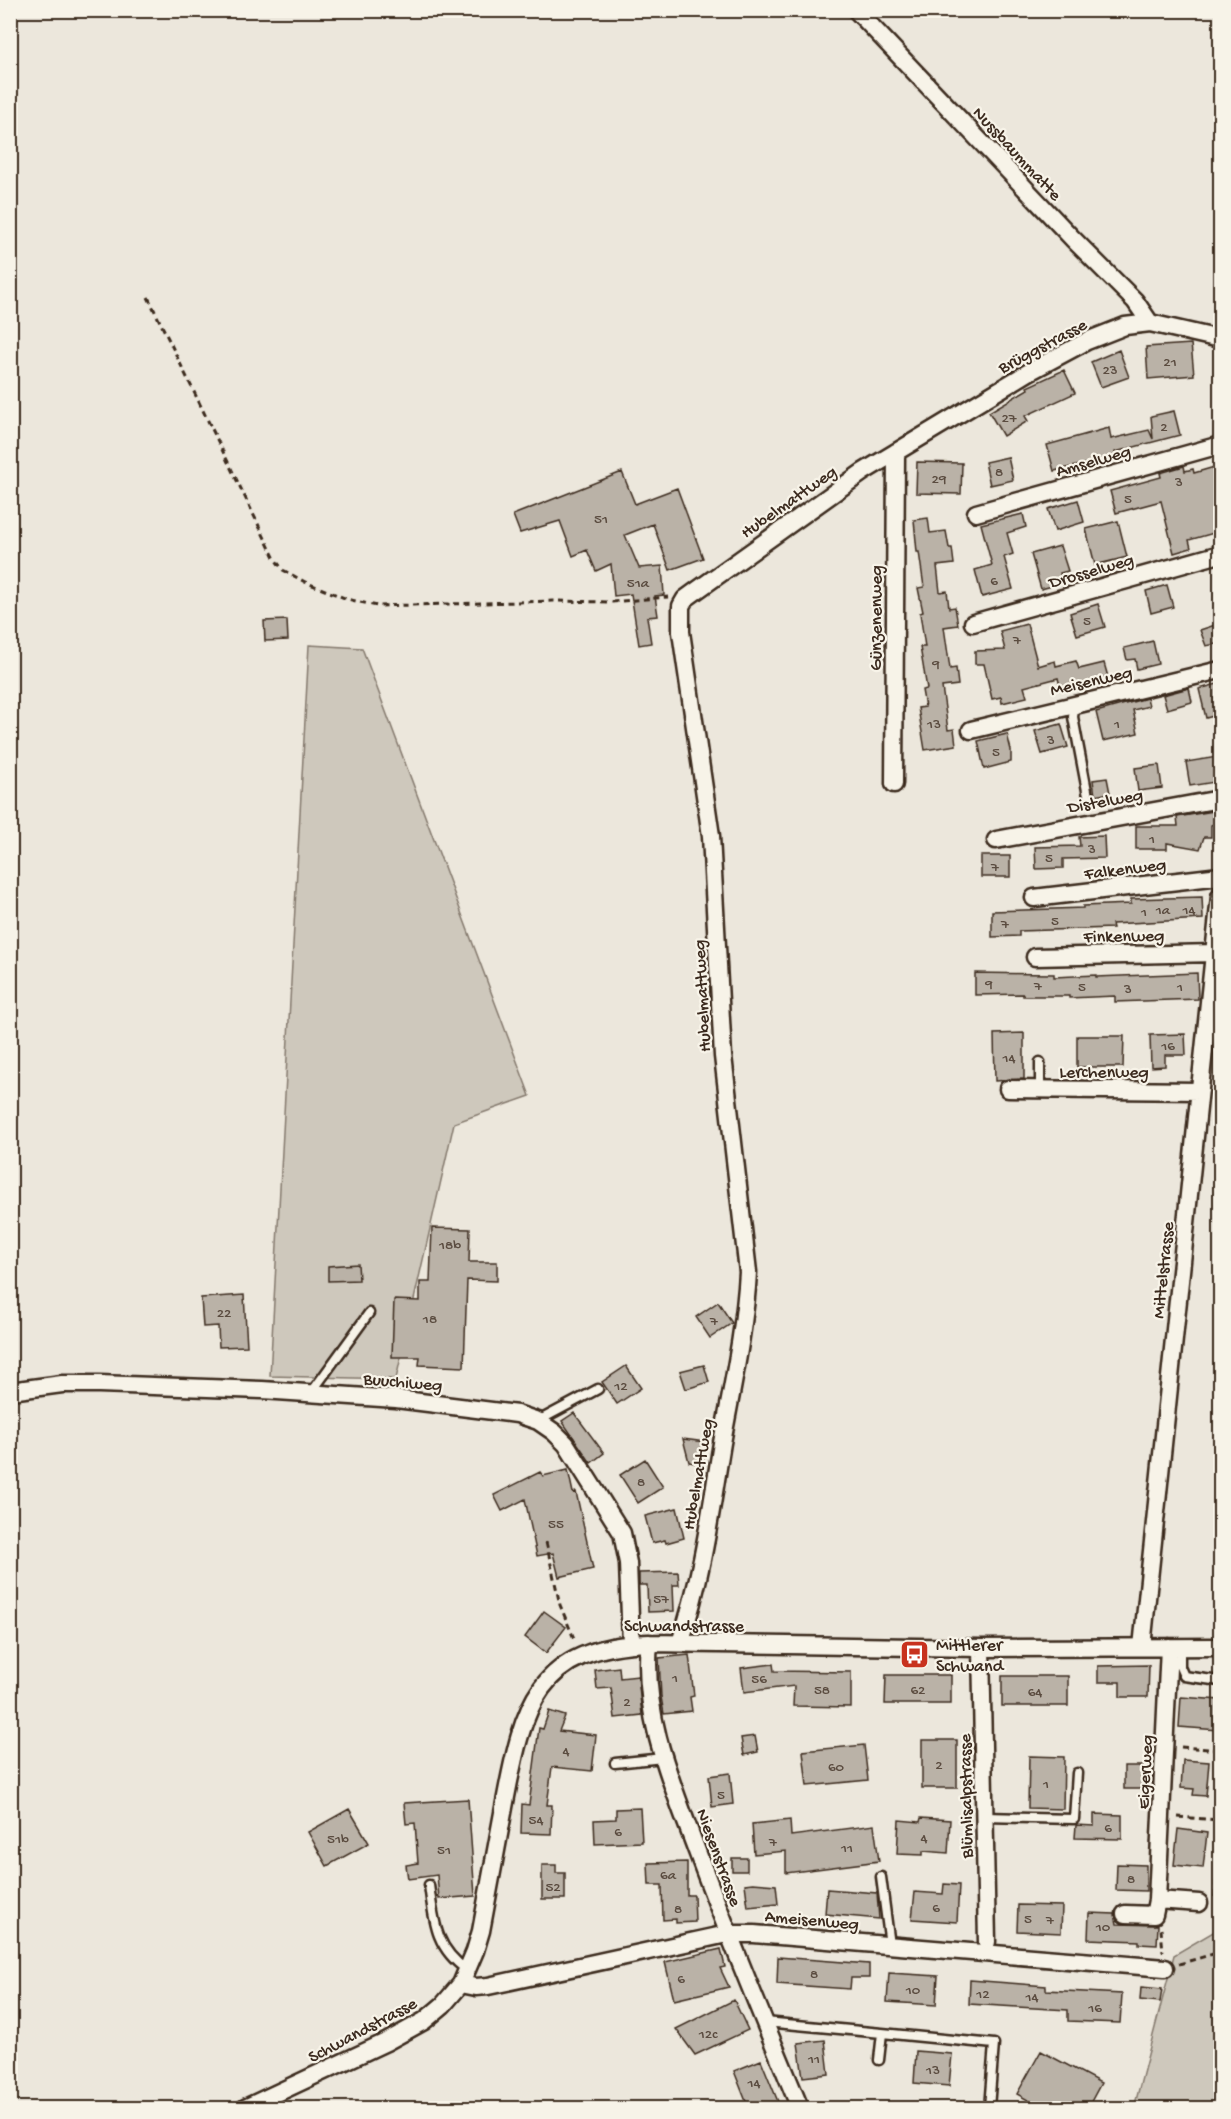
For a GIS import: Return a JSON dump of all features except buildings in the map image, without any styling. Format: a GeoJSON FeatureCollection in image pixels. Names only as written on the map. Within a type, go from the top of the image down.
{"type":"FeatureCollection","features":[{"type":"Feature","properties":{"kind":"street","name":"Nussbaummatte"},"geometry":{"type":"LineString","coordinates":[[856,10],[1073,239],[1135,301],[1150,323]]}},
{"type":"Feature","properties":{"kind":"street","name":"Brüggstrasse"},"geometry":{"type":"LineString","coordinates":[[896,452],[1058,355],[1115,329],[1150,323],[1221,339]]}},
{"type":"Feature","properties":{"kind":"street","name":"Amselweg"},"geometry":{"type":"LineString","coordinates":[[976,513],[1221,445]]}},
{"type":"Feature","properties":{"kind":"street","name":"Hubelmattweg"},"geometry":{"type":"LineString","coordinates":[[680,1643],[697,1591],[747,1292],[748,1272],[723,1056],[711,836],[681,632],[681,606],[686,599],[832,493],[896,452]]}},
{"type":"Feature","properties":{"kind":"street","name":"Günzenenweg"},"geometry":{"type":"LineString","coordinates":[[894,784],[896,452]]}},
{"type":"Feature","properties":{"kind":"street","name":"Drosselweg"},"geometry":{"type":"LineString","coordinates":[[973,623],[1221,554]]}},
{"type":"Feature","properties":{"kind":"street","name":"Meisenweg"},"geometry":{"type":"LineString","coordinates":[[971,730],[1221,669]]}},
{"type":"Feature","properties":{"kind":"street","name":"Distelweg"},"geometry":{"type":"LineString","coordinates":[[996,840],[1221,799]]}},
{"type":"Feature","properties":{"kind":"street","name":"Falkenweg"},"geometry":{"type":"LineString","coordinates":[[1034,898],[1221,876]]}},
{"type":"Feature","properties":{"kind":"street","name":"Mittelstrasse"},"geometry":{"type":"LineString","coordinates":[[1142,1647],[1221,897]]}},
{"type":"Feature","properties":{"kind":"street","name":"Finkenweg"},"geometry":{"type":"LineString","coordinates":[[1035,957],[1215,953]]}},
{"type":"Feature","properties":{"kind":"street","name":"Lerchenweg"},"geometry":{"type":"LineString","coordinates":[[1008,1089],[1200,1091]]}},
{"type":"Feature","properties":{"kind":"street","name":"Buuchiweg"},"geometry":{"type":"LineString","coordinates":[[10,1391],[62,1384],[99,1384],[311,1393],[449,1405],[517,1414],[538,1422],[554,1432],[566,1444],[622,1533],[628,1563],[631,1644]]}},
{"type":"Feature","properties":{"kind":"street","name":"Schwandstrasse"},"geometry":{"type":"LineString","coordinates":[[245,2109],[406,2032],[443,2005],[464,1977],[481,1931],[511,1769],[528,1710],[551,1677],[582,1655],[612,1646],[649,1643],[981,1648],[1221,1647]]}},
{"type":"Feature","properties":{"kind":"street","name":"Niesenstrasse"},"geometry":{"type":"LineString","coordinates":[[649,1643],[648,1683],[663,1758],[728,1934],[800,2109]]}},
{"type":"Feature","properties":{"kind":"street","name":"Eigerweg"},"geometry":{"type":"LineString","coordinates":[[1155,1907],[1164,1746],[1175,1647]]}},
{"type":"Feature","properties":{"kind":"street","name":"Blümlisalpstrasse"},"geometry":{"type":"LineString","coordinates":[[981,1648],[987,1942]]}},
{"type":"Feature","properties":{"kind":"street"},"geometry":{"type":"LineString","coordinates":[[1125,1914],[1155,1907],[1199,1903]]}},
{"type":"Feature","properties":{"kind":"street","name":"Ameisenweg"},"geometry":{"type":"LineString","coordinates":[[464,1977],[476,1988],[728,1934],[754,1934],[1165,1968]]}},
{"type":"Feature","properties":{"kind":"lane"},"geometry":{"type":"LineString","coordinates":[[1075,704],[1073,717],[1088,796]]}},
{"type":"Feature","properties":{"kind":"lane"},"geometry":{"type":"LineString","coordinates":[[1040,1062],[1040,1090]]}},
{"type":"Feature","properties":{"kind":"lane"},"geometry":{"type":"LineString","coordinates":[[311,1393],[369,1313]]}},
{"type":"Feature","properties":{"kind":"lane"},"geometry":{"type":"LineString","coordinates":[[538,1422],[598,1389]]}},
{"type":"Feature","properties":{"kind":"lane"},"geometry":{"type":"LineString","coordinates":[[1175,1647],[1184,1676],[1220,1681]]}},
{"type":"Feature","properties":{"kind":"lane"},"geometry":{"type":"LineString","coordinates":[[615,1763],[663,1758]]}},
{"type":"Feature","properties":{"kind":"lane"},"geometry":{"type":"LineString","coordinates":[[985,1817],[1074,1819],[1077,1773]]}},
{"type":"Feature","properties":{"kind":"lane"},"geometry":{"type":"LineString","coordinates":[[881,1877],[890,1946]]}},
{"type":"Feature","properties":{"kind":"lane"},"geometry":{"type":"LineString","coordinates":[[429,1885],[435,1924],[440,1939],[464,1977]]}},
{"type":"Feature","properties":{"kind":"lane"},"geometry":{"type":"LineString","coordinates":[[764,2022],[994,2044],[989,2109]]}},
{"type":"Feature","properties":{"kind":"lane"},"geometry":{"type":"LineString","coordinates":[[879,2060],[882,2032]]}},
{"type":"Feature","properties":{"kind":"path"},"geometry":{"type":"LineString","coordinates":[[147,297],[275,559],[283,570],[290,574],[347,599],[376,606],[553,601],[612,602],[677,596],[686,599]]}},
{"type":"Feature","properties":{"kind":"path"},"geometry":{"type":"LineString","coordinates":[[546,1542],[560,1605],[582,1655]]}},
{"type":"Feature","properties":{"kind":"path"},"geometry":{"type":"LineString","coordinates":[[1164,1746],[1221,1750]]}},
{"type":"Feature","properties":{"kind":"path"},"geometry":{"type":"LineString","coordinates":[[1161,1816],[1221,1820],[1214,1904],[1199,1903]]}},
{"type":"Feature","properties":{"kind":"path"},"geometry":{"type":"LineString","coordinates":[[1155,1907],[1160,1919],[1165,1968],[1221,1952]]}},
{"type":"Feature","properties":{"kind":"shaded area"},"geometry":{"type":"Polygon","coordinates":[[[309,645],[362,648],[530,1096],[454,1123],[396,1379],[270,1376],[309,645]]]}},
{"type":"Feature","properties":{"kind":"shaded area"},"geometry":{"type":"Polygon","coordinates":[[[1220,1928],[1220,2108],[1134,2108],[1174,1955],[1220,1928]]]}},
{"type":"Feature","properties":{"kind":"place","name":"Mittlerer Schwand"},"geometry":{"type":"Point","coordinates":[915,1654]}}]}
